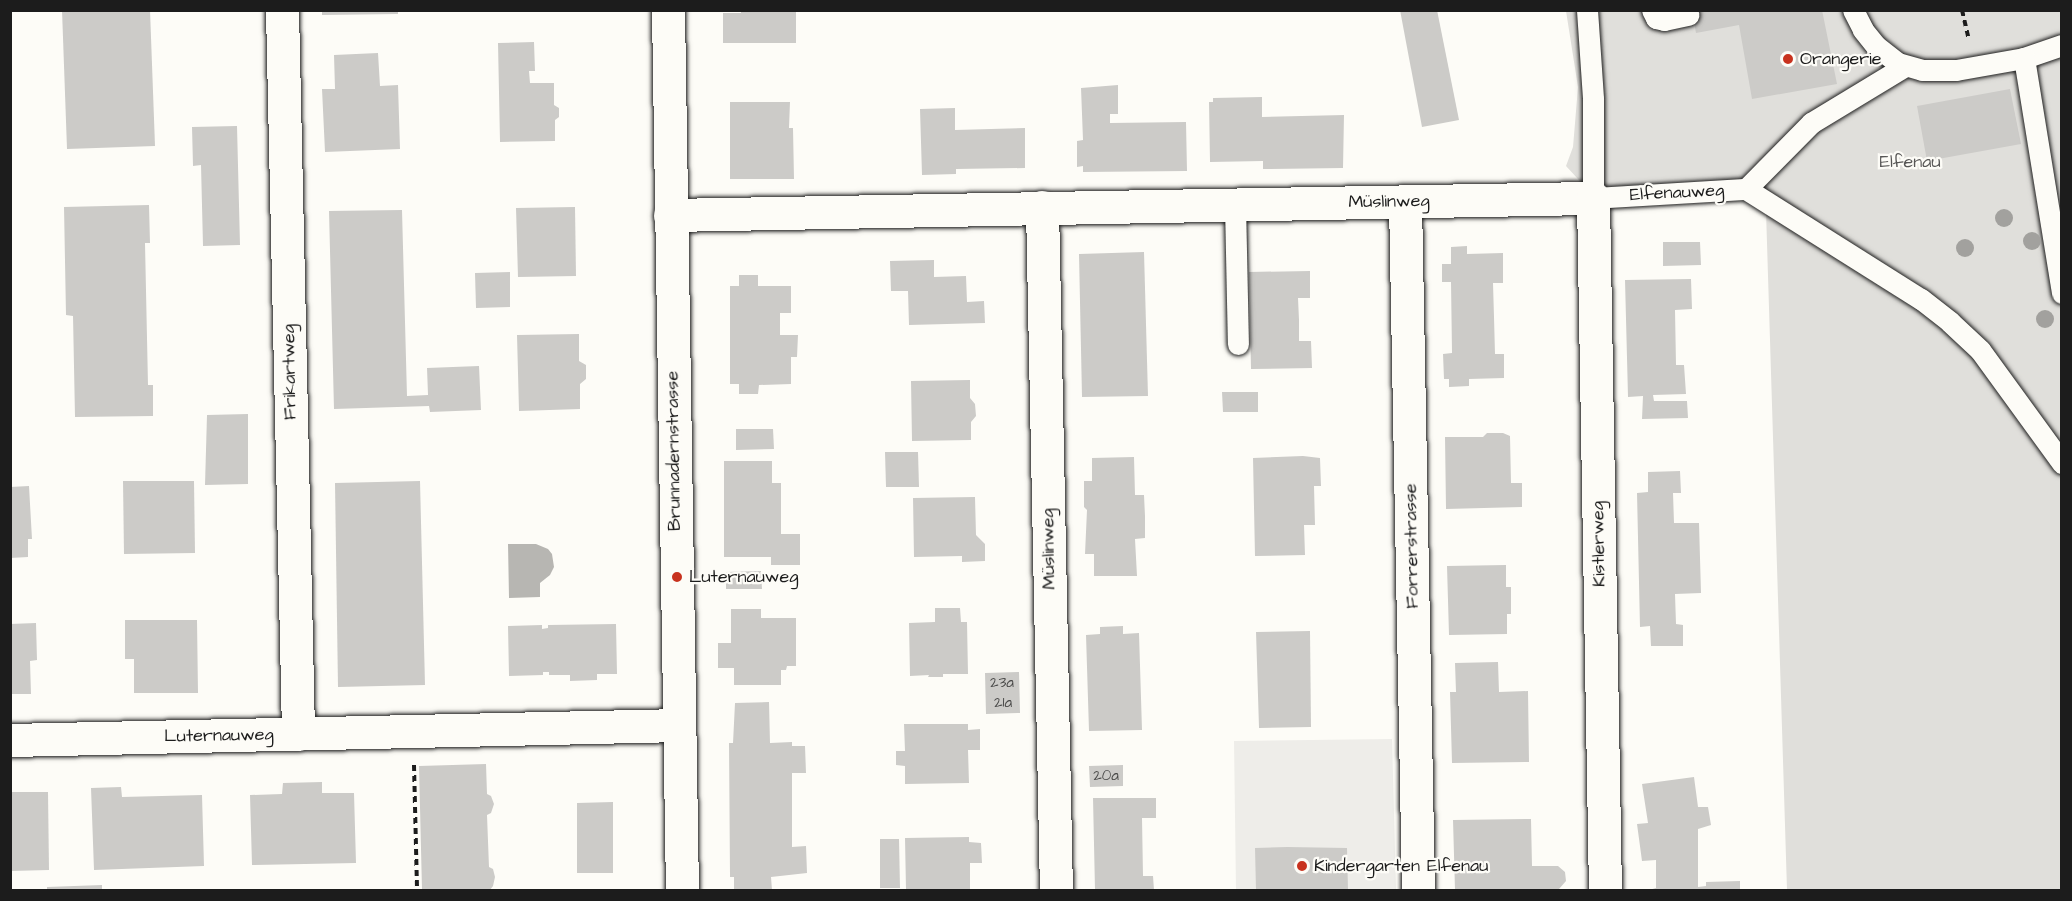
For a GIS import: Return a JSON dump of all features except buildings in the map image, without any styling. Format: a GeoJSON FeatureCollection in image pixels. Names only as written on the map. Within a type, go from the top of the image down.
{"type":"FeatureCollection","features":[{"type":"Feature","properties":{"kind":"street","name":"Frikartweg"},"geometry":{"type":"LineString","coordinates":[[282,10],[298,734]]}},
{"type":"Feature","properties":{"kind":"street","name":"Brunnadernstrasse"},"geometry":{"type":"LineString","coordinates":[[668,10],[682,891]]}},
{"type":"Feature","properties":{"kind":"street","name":"Müslinweg"},"geometry":{"type":"LineString","coordinates":[[670,215],[1593,198]]}},
{"type":"Feature","properties":{"kind":"street","name":"Kistlerweg"},"geometry":{"type":"LineString","coordinates":[[1593,198],[1605,891]]}},
{"type":"Feature","properties":{"kind":"street","name":"Forrerstrasse"},"geometry":{"type":"LineString","coordinates":[[1405,201],[1418,891]]}},
{"type":"Feature","properties":{"kind":"street","name":"Müslinweg"},"geometry":{"type":"LineString","coordinates":[[1042,207],[1056,891]]}},
{"type":"Feature","properties":{"kind":"street","name":"Luternauweg"},"geometry":{"type":"LineString","coordinates":[[10,740],[679,725]]}},
{"type":"Feature","properties":{"kind":"lane"},"geometry":{"type":"LineString","coordinates":[[1587,10],[1593,99],[1593,198]]}},
{"type":"Feature","properties":{"kind":"lane"},"geometry":{"type":"LineString","coordinates":[[1652,10],[1656,18],[1664,20],[1688,15]]}},
{"type":"Feature","properties":{"kind":"lane"},"geometry":{"type":"LineString","coordinates":[[1853,10],[1869,38],[1890,58],[1905,66],[1943,71],[2024,58],[2061,45]]}},
{"type":"Feature","properties":{"kind":"lane"},"geometry":{"type":"LineString","coordinates":[[2024,58],[2061,293]]}},
{"type":"Feature","properties":{"kind":"lane","name":"Elfenauweg"},"geometry":{"type":"LineString","coordinates":[[1593,198],[1746,189],[1811,123],[1905,66]]}},
{"type":"Feature","properties":{"kind":"lane"},"geometry":{"type":"LineString","coordinates":[[1746,189],[1921,299],[1950,322],[1980,350],[2061,464]]}},
{"type":"Feature","properties":{"kind":"lane"},"geometry":{"type":"LineString","coordinates":[[1235,204],[1238,344]]}},
{"type":"Feature","properties":{"kind":"path"},"geometry":{"type":"LineString","coordinates":[[413,731],[417,891]]}},
{"type":"Feature","properties":{"kind":"shaded area"},"geometry":{"type":"Polygon","coordinates":[[[508,544],[536,544],[548,549],[552,554],[554,567],[550,575],[540,583],[540,597],[509,598],[508,544]]]}},
{"type":"Feature","properties":{"kind":"shaded area"},"geometry":{"type":"Polygon","coordinates":[[[1392,739],[1396,890],[1236,890],[1234,741],[1392,739]]]}},
{"type":"Feature","properties":{"kind":"green space","name":"Elfenau"},"geometry":{"type":"Polygon","coordinates":[[[1566,11],[2061,11],[2061,890],[1787,890],[1766,211],[1740,182],[1589,191],[1566,166],[1573,147],[1578,87],[1566,11]]]}},
{"type":"Feature","properties":{"kind":"place","name":"Orangerie"},"geometry":{"type":"Point","coordinates":[1788,59]}},
{"type":"Feature","properties":{"kind":"place","name":"Luternauweg"},"geometry":{"type":"Point","coordinates":[677,577]}},
{"type":"Feature","properties":{"kind":"place","name":"Kindergarten Elfenau"},"geometry":{"type":"Point","coordinates":[1302,866]}}]}
